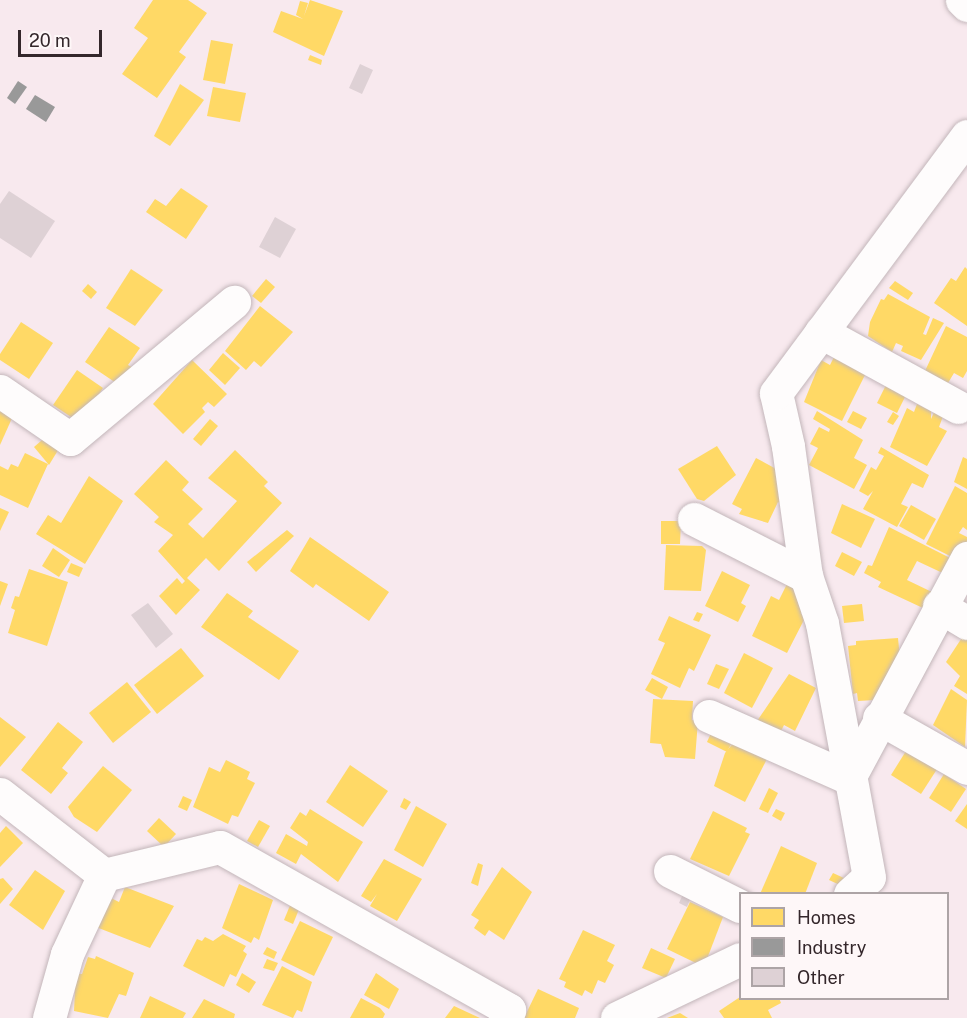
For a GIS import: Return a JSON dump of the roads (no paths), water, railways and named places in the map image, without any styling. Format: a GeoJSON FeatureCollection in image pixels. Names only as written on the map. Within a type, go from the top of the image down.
{"type":"FeatureCollection","features":[{"type":"Feature","properties":{"kind":"street"},"geometry":{"type":"LineString","coordinates":[[962,0],[967,5]]}},
{"type":"Feature","properties":{"kind":"street"},"geometry":{"type":"LineString","coordinates":[[852,892],[869,878],[822,623],[806,576],[788,446],[776,393],[967,136]]}},
{"type":"Feature","properties":{"kind":"street"},"geometry":{"type":"LineString","coordinates":[[0,391],[70,439],[234,302]]}},
{"type":"Feature","properties":{"kind":"street"},"geometry":{"type":"LineString","coordinates":[[821,332],[958,407]]}},
{"type":"Feature","properties":{"kind":"street"},"geometry":{"type":"LineString","coordinates":[[694,519],[806,576]]}},
{"type":"Feature","properties":{"kind":"street"},"geometry":{"type":"LineString","coordinates":[[849,778],[939,606],[967,558]]}},
{"type":"Feature","properties":{"kind":"street"},"geometry":{"type":"LineString","coordinates":[[939,606],[967,623]]}},
{"type":"Feature","properties":{"kind":"street"},"geometry":{"type":"LineString","coordinates":[[709,716],[849,778]]}},
{"type":"Feature","properties":{"kind":"street"},"geometry":{"type":"LineString","coordinates":[[879,718],[967,768]]}},
{"type":"Feature","properties":{"kind":"street"},"geometry":{"type":"LineString","coordinates":[[0,794],[104,874]]}},
{"type":"Feature","properties":{"kind":"street"},"geometry":{"type":"LineString","coordinates":[[104,874],[220,847],[509,1010],[505,1018]]}},
{"type":"Feature","properties":{"kind":"street"},"geometry":{"type":"LineString","coordinates":[[670,871],[739,905]]}},
{"type":"Feature","properties":{"kind":"street"},"geometry":{"type":"LineString","coordinates":[[49,1018],[67,954],[104,874]]}},
{"type":"Feature","properties":{"kind":"street"},"geometry":{"type":"LineString","coordinates":[[617,1018],[739,960]]}}]}
